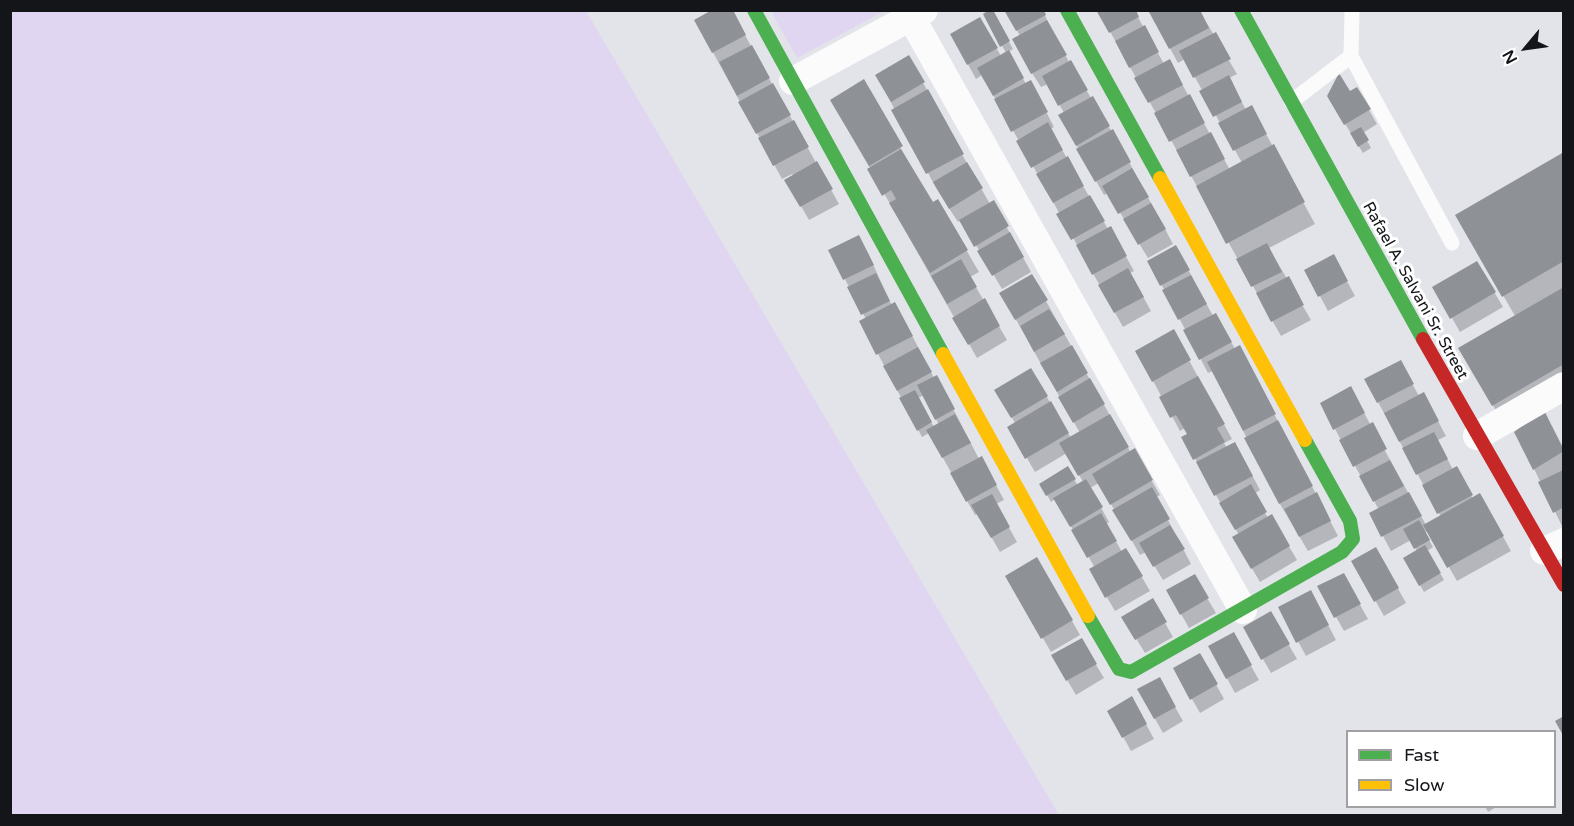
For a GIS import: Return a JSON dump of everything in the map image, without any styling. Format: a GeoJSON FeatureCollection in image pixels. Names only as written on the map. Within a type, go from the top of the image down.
{"type":"FeatureCollection","features":[{"type":"Feature","properties":{"kind":"street"},"geometry":{"type":"LineString","coordinates":[[754,10],[1109,655],[1119,669],[1131,672],[1342,552],[1353,539],[1350,522],[1067,10]]}},
{"type":"Feature","properties":{"kind":"street","name":"Rafael A. Salvani Sr. Street"},"geometry":{"type":"LineString","coordinates":[[1241,10],[1476,436],[1554,547],[1563,585]]}},
{"type":"Feature","properties":{"kind":"street"},"geometry":{"type":"LineString","coordinates":[[793,81],[918,14],[1243,610]]}},
{"type":"Feature","properties":{"kind":"street"},"geometry":{"type":"LineString","coordinates":[[1476,436],[1563,386]]}},
{"type":"Feature","properties":{"kind":"lane"},"geometry":{"type":"LineString","coordinates":[[1352,10],[1351,56],[1452,243]]}},
{"type":"Feature","properties":{"kind":"lane"},"geometry":{"type":"LineString","coordinates":[[1291,102],[1351,56]]}},
{"type":"Feature","properties":{"kind":"shaded area"},"geometry":{"type":"Polygon","coordinates":[[[10,11],[586,11],[1059,815],[11,815],[10,11]]]}},
{"type":"Feature","properties":{"kind":"shaded area"},"geometry":{"type":"Polygon","coordinates":[[[771,11],[884,11],[797,58],[771,11]]]}},
{"type":"Feature","properties":{"kind":"building"},"geometry":{"type":"Polygon","coordinates":[[[712,10],[733,10],[746,35],[712,53],[694,20],[712,10]]]}},
{"type":"Feature","properties":{"kind":"building"},"geometry":{"type":"Polygon","coordinates":[[[993,10],[1010,41],[1000,47],[983,14],[993,10]]]}},
{"type":"Feature","properties":{"kind":"building"},"geometry":{"type":"Polygon","coordinates":[[[1004,10],[1044,10],[1046,15],[1016,31],[1004,10]]]}},
{"type":"Feature","properties":{"kind":"building"},"geometry":{"type":"Polygon","coordinates":[[[1096,10],[1136,10],[1139,17],[1109,33],[1096,10]]]}},
{"type":"Feature","properties":{"kind":"building"},"geometry":{"type":"Polygon","coordinates":[[[1152,10],[1200,10],[1209,28],[1169,49],[1149,12],[1152,10]]]}},
{"type":"Feature","properties":{"kind":"building"},"geometry":{"type":"Polygon","coordinates":[[[980,17],[998,48],[967,65],[950,34],[980,17]]]}},
{"type":"Feature","properties":{"kind":"building"},"geometry":{"type":"Polygon","coordinates":[[[1047,20],[1067,55],[1031,74],[1012,39],[1047,20]]]}},
{"type":"Feature","properties":{"kind":"building"},"geometry":{"type":"Polygon","coordinates":[[[1145,25],[1159,52],[1129,68],[1115,41],[1145,25]]]}},
{"type":"Feature","properties":{"kind":"building"},"geometry":{"type":"Polygon","coordinates":[[[1216,32],[1231,59],[1193,78],[1179,51],[1216,32]]]}},
{"type":"Feature","properties":{"kind":"building"},"geometry":{"type":"Polygon","coordinates":[[[752,45],[770,78],[737,96],[719,62],[752,45]]]}},
{"type":"Feature","properties":{"kind":"building"},"geometry":{"type":"Polygon","coordinates":[[[1009,50],[1024,78],[993,96],[977,68],[1009,50]]]}},
{"type":"Feature","properties":{"kind":"building"},"geometry":{"type":"Polygon","coordinates":[[[909,55],[925,82],[891,102],[875,75],[909,55]]]}},
{"type":"Feature","properties":{"kind":"building"},"geometry":{"type":"Polygon","coordinates":[[[1170,59],[1183,85],[1148,103],[1134,78],[1170,59]]]}},
{"type":"Feature","properties":{"kind":"building"},"geometry":{"type":"Polygon","coordinates":[[[1071,60],[1088,90],[1058,106],[1042,76],[1071,60]]]}},
{"type":"Feature","properties":{"kind":"building"},"geometry":{"type":"Polygon","coordinates":[[[1339,73],[1350,91],[1357,87],[1371,109],[1344,125],[1327,96],[1339,73]]]}},
{"type":"Feature","properties":{"kind":"building"},"geometry":{"type":"Polygon","coordinates":[[[1229,75],[1242,102],[1213,117],[1199,91],[1229,75]]]}},
{"type":"Feature","properties":{"kind":"building"},"geometry":{"type":"Polygon","coordinates":[[[864,79],[903,146],[869,166],[830,100],[864,79]]]}},
{"type":"Feature","properties":{"kind":"building"},"geometry":{"type":"Polygon","coordinates":[[[1031,80],[1048,112],[1011,132],[994,99],[1031,80]]]}},
{"type":"Feature","properties":{"kind":"building"},"geometry":{"type":"Polygon","coordinates":[[[773,83],[791,115],[756,134],[738,102],[773,83]]]}},
{"type":"Feature","properties":{"kind":"building"},"geometry":{"type":"Polygon","coordinates":[[[928,89],[964,154],[926,174],[891,110],[928,89]]]}},
{"type":"Feature","properties":{"kind":"building"},"geometry":{"type":"Polygon","coordinates":[[[1190,94],[1205,123],[1169,142],[1154,113],[1190,94]]]}},
{"type":"Feature","properties":{"kind":"building"},"geometry":{"type":"Polygon","coordinates":[[[1093,96],[1110,126],[1076,146],[1058,115],[1093,96]]]}},
{"type":"Feature","properties":{"kind":"building"},"geometry":{"type":"Polygon","coordinates":[[[1252,105],[1267,134],[1233,151],[1218,123],[1252,105]]]}},
{"type":"Feature","properties":{"kind":"building"},"geometry":{"type":"Polygon","coordinates":[[[794,120],[809,147],[773,166],[758,138],[794,120]]]}},
{"type":"Feature","properties":{"kind":"building"},"geometry":{"type":"Polygon","coordinates":[[[1048,122],[1063,150],[1031,168],[1016,141],[1048,122]]]}},
{"type":"Feature","properties":{"kind":"building"},"geometry":{"type":"Polygon","coordinates":[[[1361,127],[1369,140],[1358,147],[1350,133],[1361,127]]]}},
{"type":"Feature","properties":{"kind":"building"},"geometry":{"type":"Polygon","coordinates":[[[1113,129],[1131,162],[1095,182],[1076,149],[1113,129]]]}},
{"type":"Feature","properties":{"kind":"building"},"geometry":{"type":"Polygon","coordinates":[[[1211,132],[1225,159],[1190,177],[1176,150],[1211,132]]]}},
{"type":"Feature","properties":{"kind":"building"},"geometry":{"type":"Polygon","coordinates":[[[1274,144],[1305,202],[1226,244],[1196,186],[1274,144]]]}},
{"type":"Feature","properties":{"kind":"building"},"geometry":{"type":"Polygon","coordinates":[[[901,149],[933,202],[938,199],[968,250],[930,273],[889,203],[896,199],[891,190],[882,196],[867,169],[901,149]]]}},
{"type":"Feature","properties":{"kind":"building"},"geometry":{"type":"Polygon","coordinates":[[[1564,152],[1564,261],[1502,297],[1455,215],[1564,152]]]}},
{"type":"Feature","properties":{"kind":"building"},"geometry":{"type":"Polygon","coordinates":[[[1068,156],[1084,186],[1053,203],[1036,174],[1068,156]]]}},
{"type":"Feature","properties":{"kind":"building"},"geometry":{"type":"Polygon","coordinates":[[[817,161],[833,189],[800,207],[784,180],[817,161]]]}},
{"type":"Feature","properties":{"kind":"building"},"geometry":{"type":"Polygon","coordinates":[[[967,162],[983,188],[949,209],[933,182],[967,162]]]}},
{"type":"Feature","properties":{"kind":"building"},"geometry":{"type":"Polygon","coordinates":[[[1132,168],[1149,197],[1118,214],[1102,186],[1132,168]]]}},
{"type":"Feature","properties":{"kind":"building"},"geometry":{"type":"Polygon","coordinates":[[[1090,195],[1105,221],[1071,240],[1056,214],[1090,195]]]}},
{"type":"Feature","properties":{"kind":"building"},"geometry":{"type":"Polygon","coordinates":[[[994,200],[1009,226],[974,247],[959,220],[994,200]]]}},
{"type":"Feature","properties":{"kind":"building"},"geometry":{"type":"Polygon","coordinates":[[[1151,203],[1166,229],[1138,245],[1123,219],[1151,203]]]}},
{"type":"Feature","properties":{"kind":"building"},"geometry":{"type":"Polygon","coordinates":[[[1111,226],[1127,256],[1092,275],[1076,245],[1111,226]]]}},
{"type":"Feature","properties":{"kind":"building"},"geometry":{"type":"Polygon","coordinates":[[[1010,232],[1024,257],[992,276],[977,251],[1010,232]]]}},
{"type":"Feature","properties":{"kind":"building"},"geometry":{"type":"Polygon","coordinates":[[[859,235],[874,265],[843,280],[828,250],[859,235]]]}},
{"type":"Feature","properties":{"kind":"building"},"geometry":{"type":"Polygon","coordinates":[[[1267,243],[1282,272],[1251,287],[1236,259],[1267,243]]]}},
{"type":"Feature","properties":{"kind":"building"},"geometry":{"type":"Polygon","coordinates":[[[1176,245],[1190,270],[1160,286],[1147,261],[1176,245]]]}},
{"type":"Feature","properties":{"kind":"building"},"geometry":{"type":"Polygon","coordinates":[[[1334,254],[1348,281],[1318,297],[1304,270],[1334,254]]]}},
{"type":"Feature","properties":{"kind":"building"},"geometry":{"type":"Polygon","coordinates":[[[961,259],[977,287],[947,304],[931,276],[961,259]]]}},
{"type":"Feature","properties":{"kind":"building"},"geometry":{"type":"Polygon","coordinates":[[[1477,261],[1496,292],[1450,319],[1432,287],[1477,261]]]}},
{"type":"Feature","properties":{"kind":"building"},"geometry":{"type":"Polygon","coordinates":[[[1128,268],[1144,297],[1114,313],[1098,285],[1128,268]]]}},
{"type":"Feature","properties":{"kind":"building"},"geometry":{"type":"Polygon","coordinates":[[[876,273],[890,301],[861,315],[847,287],[876,273]]]}},
{"type":"Feature","properties":{"kind":"building"},"geometry":{"type":"Polygon","coordinates":[[[1032,274],[1048,300],[1015,320],[999,293],[1032,274]]]}},
{"type":"Feature","properties":{"kind":"building"},"geometry":{"type":"Polygon","coordinates":[[[1191,275],[1207,304],[1178,320],[1162,290],[1191,275]]]}},
{"type":"Feature","properties":{"kind":"building"},"geometry":{"type":"Polygon","coordinates":[[[1289,276],[1304,305],[1271,322],[1256,293],[1289,276]]]}},
{"type":"Feature","properties":{"kind":"building"},"geometry":{"type":"Polygon","coordinates":[[[1564,287],[1564,364],[1492,406],[1458,348],[1564,287]]]}},
{"type":"Feature","properties":{"kind":"building"},"geometry":{"type":"Polygon","coordinates":[[[985,298],[1000,326],[968,345],[952,318],[985,298]]]}},
{"type":"Feature","properties":{"kind":"building"},"geometry":{"type":"Polygon","coordinates":[[[895,302],[913,336],[876,355],[859,321],[895,302]]]}},
{"type":"Feature","properties":{"kind":"building"},"geometry":{"type":"Polygon","coordinates":[[[1049,309],[1065,334],[1034,352],[1020,326],[1049,309]]]}},
{"type":"Feature","properties":{"kind":"building"},"geometry":{"type":"Polygon","coordinates":[[[1216,313],[1232,342],[1199,360],[1183,330],[1216,313]]]}},
{"type":"Feature","properties":{"kind":"building"},"geometry":{"type":"Polygon","coordinates":[[[1174,329],[1191,360],[1152,382],[1135,351],[1174,329]]]}},
{"type":"Feature","properties":{"kind":"building"},"geometry":{"type":"Polygon","coordinates":[[[1072,345],[1088,373],[1057,392],[1040,363],[1072,345]]]}},
{"type":"Feature","properties":{"kind":"building"},"geometry":{"type":"Polygon","coordinates":[[[1240,345],[1276,414],[1243,431],[1207,362],[1240,345]]]}},
{"type":"Feature","properties":{"kind":"building"},"geometry":{"type":"Polygon","coordinates":[[[918,347],[932,372],[897,391],[883,366],[918,347]]]}},
{"type":"Feature","properties":{"kind":"building"},"geometry":{"type":"Polygon","coordinates":[[[1401,360],[1414,384],[1377,403],[1364,379],[1401,360]]]}},
{"type":"Feature","properties":{"kind":"building"},"geometry":{"type":"Polygon","coordinates":[[[1031,368],[1048,396],[1011,418],[994,390],[1031,368]]]}},
{"type":"Feature","properties":{"kind":"building"},"geometry":{"type":"Polygon","coordinates":[[[937,375],[955,409],[935,420],[917,385],[937,375]]]}},
{"type":"Feature","properties":{"kind":"building"},"geometry":{"type":"Polygon","coordinates":[[[1198,376],[1225,424],[1217,428],[1225,442],[1193,460],[1181,437],[1187,434],[1176,415],[1170,418],[1159,397],[1198,376]]]}},
{"type":"Feature","properties":{"kind":"building"},"geometry":{"type":"Polygon","coordinates":[[[1090,378],[1105,404],[1073,423],[1058,397],[1090,378]]]}},
{"type":"Feature","properties":{"kind":"building"},"geometry":{"type":"Polygon","coordinates":[[[1351,386],[1365,413],[1333,430],[1320,403],[1351,386]]]}},
{"type":"Feature","properties":{"kind":"building"},"geometry":{"type":"Polygon","coordinates":[[[915,390],[932,422],[917,431],[899,398],[915,390]]]}},
{"type":"Feature","properties":{"kind":"building"},"geometry":{"type":"Polygon","coordinates":[[[1424,392],[1439,421],[1399,442],[1384,413],[1424,392]]]}},
{"type":"Feature","properties":{"kind":"building"},"geometry":{"type":"Polygon","coordinates":[[[1051,401],[1069,433],[1025,459],[1007,427],[1051,401]]]}},
{"type":"Feature","properties":{"kind":"building"},"geometry":{"type":"Polygon","coordinates":[[[1544,410],[1564,451],[1533,470],[1514,432],[1544,410]]]}},
{"type":"Feature","properties":{"kind":"building"},"geometry":{"type":"Polygon","coordinates":[[[955,414],[971,443],[942,458],[926,430],[955,414]]]}},
{"type":"Feature","properties":{"kind":"building"},"geometry":{"type":"Polygon","coordinates":[[[1110,414],[1129,447],[1078,476],[1059,443],[1110,414]]]}},
{"type":"Feature","properties":{"kind":"building"},"geometry":{"type":"Polygon","coordinates":[[[1278,420],[1313,486],[1279,504],[1244,438],[1278,420]]]}},
{"type":"Feature","properties":{"kind":"building"},"geometry":{"type":"Polygon","coordinates":[[[1373,422],[1387,449],[1353,467],[1339,440],[1373,422]]]}},
{"type":"Feature","properties":{"kind":"building"},"geometry":{"type":"Polygon","coordinates":[[[1434,432],[1448,459],[1416,475],[1402,448],[1434,432]]]}},
{"type":"Feature","properties":{"kind":"building"},"geometry":{"type":"Polygon","coordinates":[[[1235,442],[1253,476],[1214,496],[1196,462],[1235,442]]]}},
{"type":"Feature","properties":{"kind":"building"},"geometry":{"type":"Polygon","coordinates":[[[1135,448],[1153,480],[1110,505],[1092,474],[1135,448]]]}},
{"type":"Feature","properties":{"kind":"building"},"geometry":{"type":"Polygon","coordinates":[[[982,456],[997,485],[966,502],[950,473],[982,456]]]}},
{"type":"Feature","properties":{"kind":"building"},"geometry":{"type":"Polygon","coordinates":[[[1390,460],[1404,486],[1373,502],[1359,476],[1390,460]]]}},
{"type":"Feature","properties":{"kind":"building"},"geometry":{"type":"Polygon","coordinates":[[[1068,466],[1076,479],[1046,496],[1039,484],[1068,466]]]}},
{"type":"Feature","properties":{"kind":"building"},"geometry":{"type":"Polygon","coordinates":[[[1457,466],[1473,495],[1437,514],[1422,485],[1457,466]]]}},
{"type":"Feature","properties":{"kind":"building"},"geometry":{"type":"Polygon","coordinates":[[[1563,470],[1564,507],[1553,513],[1538,482],[1563,470]]]}},
{"type":"Feature","properties":{"kind":"building"},"geometry":{"type":"Polygon","coordinates":[[[1086,479],[1103,507],[1070,527],[1053,498],[1086,479]]]}},
{"type":"Feature","properties":{"kind":"building"},"geometry":{"type":"Polygon","coordinates":[[[1251,484],[1267,512],[1235,530],[1219,503],[1251,484]]]}},
{"type":"Feature","properties":{"kind":"building"},"geometry":{"type":"Polygon","coordinates":[[[1152,487],[1170,519],[1131,541],[1112,510],[1152,487]]]}},
{"type":"Feature","properties":{"kind":"building"},"geometry":{"type":"Polygon","coordinates":[[[1317,492],[1331,521],[1299,537],[1284,509],[1317,492]]]}},
{"type":"Feature","properties":{"kind":"building"},"geometry":{"type":"Polygon","coordinates":[[[1409,492],[1422,516],[1381,537],[1369,513],[1409,492]]]}},
{"type":"Feature","properties":{"kind":"building"},"geometry":{"type":"Polygon","coordinates":[[[1480,493],[1504,536],[1447,568],[1423,525],[1480,493]]]}},
{"type":"Feature","properties":{"kind":"building"},"geometry":{"type":"Polygon","coordinates":[[[992,494],[1010,527],[991,538],[971,505],[992,494]]]}},
{"type":"Feature","properties":{"kind":"building"},"geometry":{"type":"Polygon","coordinates":[[[1101,513],[1117,541],[1087,558],[1071,530],[1101,513]]]}},
{"type":"Feature","properties":{"kind":"building"},"geometry":{"type":"Polygon","coordinates":[[[1272,514],[1290,546],[1251,569],[1232,537],[1272,514]]]}},
{"type":"Feature","properties":{"kind":"building"},"geometry":{"type":"Polygon","coordinates":[[[1419,520],[1430,540],[1414,549],[1403,529],[1419,520]]]}},
{"type":"Feature","properties":{"kind":"building"},"geometry":{"type":"Polygon","coordinates":[[[1170,525],[1185,549],[1153,567],[1139,543],[1170,525]]]}},
{"type":"Feature","properties":{"kind":"building"},"geometry":{"type":"Polygon","coordinates":[[[1425,545],[1441,573],[1419,586],[1403,558],[1425,545]]]}},
{"type":"Feature","properties":{"kind":"building"},"geometry":{"type":"Polygon","coordinates":[[[1376,547],[1399,588],[1374,602],[1351,561],[1376,547]]]}},
{"type":"Feature","properties":{"kind":"building"},"geometry":{"type":"Polygon","coordinates":[[[1126,548],[1143,576],[1105,598],[1089,569],[1126,548]]]}},
{"type":"Feature","properties":{"kind":"building"},"geometry":{"type":"Polygon","coordinates":[[[1037,557],[1073,620],[1041,639],[1005,576],[1037,557]]]}},
{"type":"Feature","properties":{"kind":"building"},"geometry":{"type":"Polygon","coordinates":[[[1344,573],[1361,604],[1334,618],[1317,586],[1344,573]]]}},
{"type":"Feature","properties":{"kind":"building"},"geometry":{"type":"Polygon","coordinates":[[[1195,574],[1209,598],[1180,615],[1166,590],[1195,574]]]}},
{"type":"Feature","properties":{"kind":"building"},"geometry":{"type":"Polygon","coordinates":[[[1311,590],[1329,625],[1296,643],[1278,607],[1311,590]]]}},
{"type":"Feature","properties":{"kind":"building"},"geometry":{"type":"Polygon","coordinates":[[[1153,598],[1167,622],[1135,640],[1121,617],[1153,598]]]}},
{"type":"Feature","properties":{"kind":"building"},"geometry":{"type":"Polygon","coordinates":[[[1271,611],[1290,644],[1261,660],[1243,627],[1271,611]]]}},
{"type":"Feature","properties":{"kind":"building"},"geometry":{"type":"Polygon","coordinates":[[[1234,632],[1252,665],[1226,679],[1208,646],[1234,632]]]}},
{"type":"Feature","properties":{"kind":"building"},"geometry":{"type":"Polygon","coordinates":[[[1082,638],[1097,664],[1066,681],[1051,655],[1082,638]]]}},
{"type":"Feature","properties":{"kind":"building"},"geometry":{"type":"Polygon","coordinates":[[[1200,653],[1218,684],[1190,700],[1173,668],[1200,653]]]}},
{"type":"Feature","properties":{"kind":"building"},"geometry":{"type":"Polygon","coordinates":[[[1160,677],[1176,707],[1154,719],[1137,689],[1160,677]]]}},
{"type":"Feature","properties":{"kind":"building"},"geometry":{"type":"Polygon","coordinates":[[[1132,696],[1147,724],[1122,738],[1107,711],[1132,696]]]}},
{"type":"Feature","properties":{"kind":"building"},"geometry":{"type":"Polygon","coordinates":[[[1564,716],[1564,737],[1555,721],[1564,716]]]}},
{"type":"Feature","properties":{"kind":"traffic: fast"},"geometry":{"type":"LineString","coordinates":[[754,10],[943,354]]}},
{"type":"Feature","properties":{"kind":"traffic: fast"},"geometry":{"type":"LineString","coordinates":[[1067,10],[1160,178]]}},
{"type":"Feature","properties":{"kind":"traffic: fast"},"geometry":{"type":"LineString","coordinates":[[1241,10],[1423,339]]}},
{"type":"Feature","properties":{"kind":"traffic: fast"},"geometry":{"type":"LineString","coordinates":[[1088,616],[1119,669],[1131,672],[1342,552],[1353,539],[1350,521],[1305,440]]}},
{"type":"Feature","properties":{"kind":"traffic: slow"},"geometry":{"type":"LineString","coordinates":[[1160,178],[1305,440]]}},
{"type":"Feature","properties":{"kind":"traffic: slow"},"geometry":{"type":"LineString","coordinates":[[943,354],[1088,616]]}},
{"type":"Feature","properties":{"kind":"traffic: jam"},"geometry":{"type":"LineString","coordinates":[[1423,339],[1564,585]]}}]}
